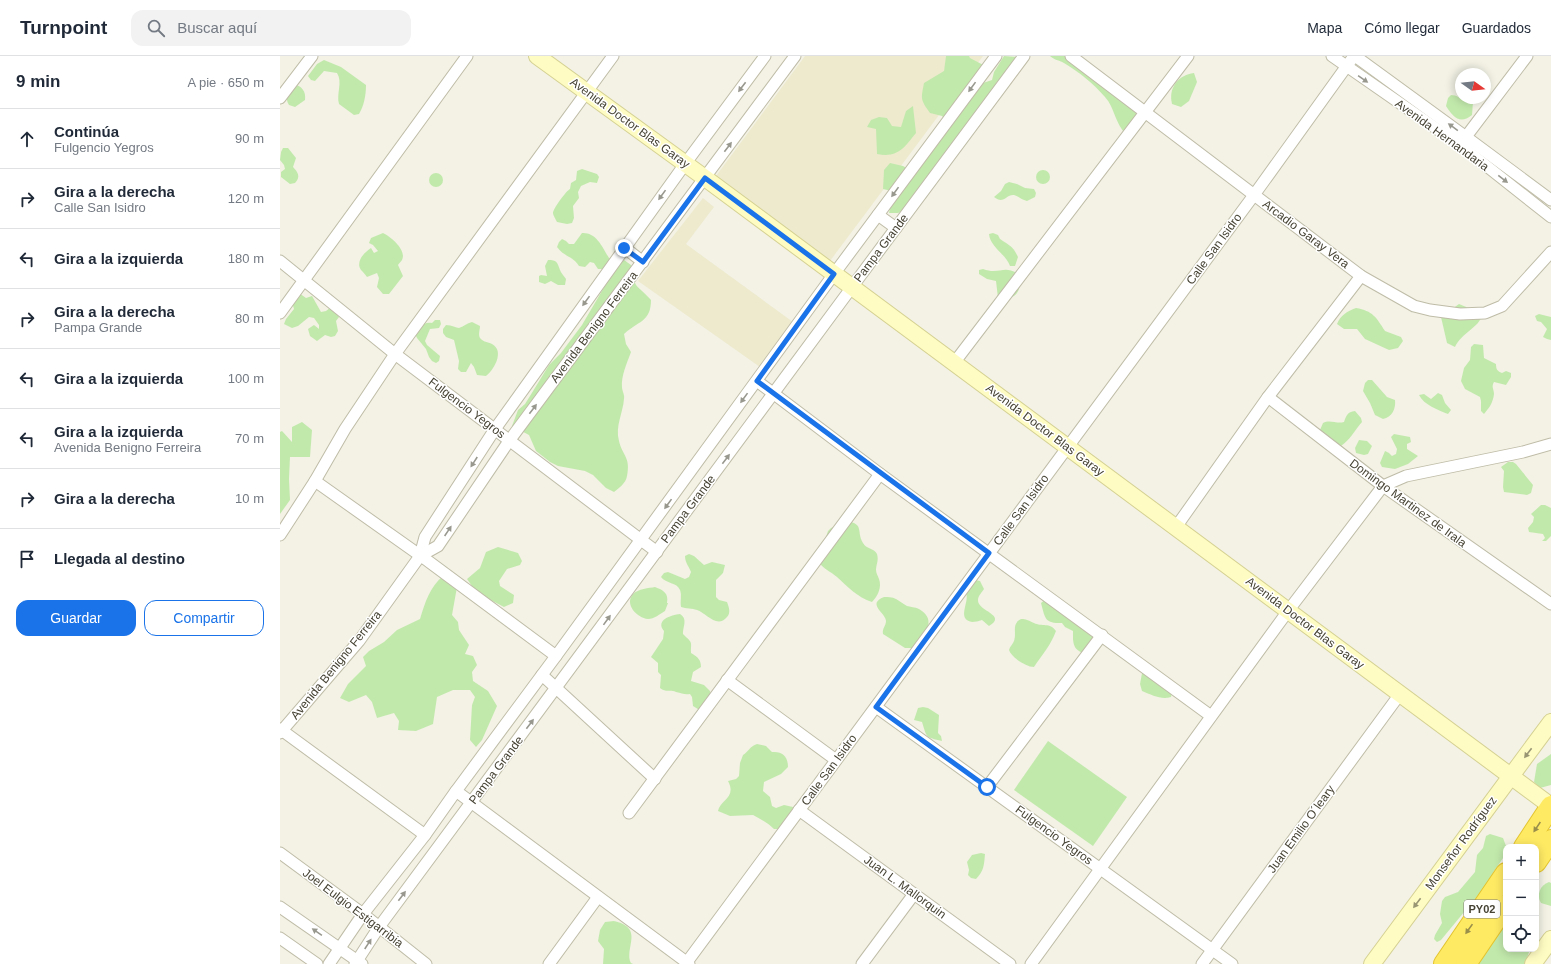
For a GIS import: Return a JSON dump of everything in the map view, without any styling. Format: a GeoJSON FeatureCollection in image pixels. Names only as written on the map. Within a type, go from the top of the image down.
{"type":"FeatureCollection","features":[{"type":"Feature","properties":{"kind":"highway"},"geometry":{"type":"LineString","coordinates":[[1526,844],[1551,806]]}},
{"type":"Feature","properties":{"kind":"highway"},"geometry":{"type":"LineString","coordinates":[[1539,858],[1551,840]]}},
{"type":"Feature","properties":{"kind":"highway","name":"PY02"},"geometry":{"type":"LineString","coordinates":[[1444,964],[1503,877]]}},
{"type":"Feature","properties":{"kind":"highway","name":"PY02"},"geometry":{"type":"LineString","coordinates":[[1466,964],[1503,909]]}},
{"type":"Feature","properties":{"kind":"street"},"geometry":{"type":"LineString","coordinates":[[280,98],[312,56]]}},
{"type":"Feature","properties":{"kind":"street"},"geometry":{"type":"LineString","coordinates":[[280,313],[467,56]]}},
{"type":"Feature","properties":{"kind":"street","name":"Avenida Doctor Blas Garay"},"geometry":{"type":"LineString","coordinates":[[537,56],[705,178],[1551,806]]}},
{"type":"Feature","properties":{"kind":"street"},"geometry":{"type":"LineString","coordinates":[[280,534],[315,481],[345,429],[395,354],[613,56]]}},
{"type":"Feature","properties":{"kind":"street","name":"Avenida Benigno Ferreira"},"geometry":{"type":"LineString","coordinates":[[281,731],[359,641],[420,556],[425,537],[495,429],[624,248],[765,56]]}},
{"type":"Feature","properties":{"kind":"street","name":"Avenida Benigno Ferreira"},"geometry":{"type":"LineString","coordinates":[[420,556],[438,546],[510,441],[796,56]]}},
{"type":"Feature","properties":{"kind":"street","name":"Pampa Grande"},"geometry":{"type":"LineString","coordinates":[[329,964],[363,914],[425,835],[834,274],[996,56]]}},
{"type":"Feature","properties":{"kind":"street","name":"Pampa Grande"},"geometry":{"type":"LineString","coordinates":[[358,963],[379,927],[1024,56]]}},
{"type":"Feature","properties":{"kind":"street","name":"Arcadio Garay Vera"},"geometry":{"type":"LineString","coordinates":[[1071,56],[1361,276],[1414,306],[1460,314],[1485,313],[1502,306],[1551,252]]}},
{"type":"Feature","properties":{"kind":"street"},"geometry":{"type":"LineString","coordinates":[[954,363],[1188,56]]}},
{"type":"Feature","properties":{"kind":"street","name":"Avenida Hernandaria"},"geometry":{"type":"LineString","coordinates":[[1332,56],[1551,200]]}},
{"type":"Feature","properties":{"kind":"street","name":"Avenida Hernandaria"},"geometry":{"type":"LineString","coordinates":[[1354,56],[1463,141],[1551,217]]}},
{"type":"Feature","properties":{"kind":"street","name":"Calle San Isidro"},"geometry":{"type":"LineString","coordinates":[[688,963],[799,810],[1254,195],[1354,56]]}},
{"type":"Feature","properties":{"kind":"street"},"geometry":{"type":"LineString","coordinates":[[1463,141],[1527,56]]}},
{"type":"Feature","properties":{"kind":"street"},"geometry":{"type":"LineString","coordinates":[[878,215],[896,228]]}},
{"type":"Feature","properties":{"kind":"street"},"geometry":{"type":"LineString","coordinates":[[624,248],[643,262]]}},
{"type":"Feature","properties":{"kind":"street","name":"Fulgencio Yegros"},"geometry":{"type":"LineString","coordinates":[[280,261],[395,354],[657,552]]}},
{"type":"Feature","properties":{"kind":"street"},"geometry":{"type":"LineString","coordinates":[[1176,527],[1268,398],[1361,276]]}},
{"type":"Feature","properties":{"kind":"street"},"geometry":{"type":"LineString","coordinates":[[757,381],[880,474],[1211,716]]}},
{"type":"Feature","properties":{"kind":"street","name":"Domingo Martinez de Irala"},"geometry":{"type":"LineString","coordinates":[[1268,398],[1383,486],[1551,604]]}},
{"type":"Feature","properties":{"kind":"street"},"geometry":{"type":"LineString","coordinates":[[1031,964],[1288,611],[1383,486],[1406,476],[1523,452],[1551,444]]}},
{"type":"Feature","properties":{"kind":"street"},"geometry":{"type":"LineString","coordinates":[[629,813],[880,474]]}},
{"type":"Feature","properties":{"kind":"street"},"geometry":{"type":"LineString","coordinates":[[315,481],[556,656]]}},
{"type":"Feature","properties":{"kind":"street"},"geometry":{"type":"LineString","coordinates":[[987,787],[1102,635]]}},
{"type":"Feature","properties":{"kind":"street"},"geometry":{"type":"LineString","coordinates":[[542,675],[655,779]]}},
{"type":"Feature","properties":{"kind":"street"},"geometry":{"type":"LineString","coordinates":[[727,680],[836,760]]}},
{"type":"Feature","properties":{"kind":"street","name":"Juan Emilio O´leary"},"geometry":{"type":"LineString","coordinates":[[1202,964],[1400,694]]}},
{"type":"Feature","properties":{"kind":"street","name":"Fulgencio Yegros"},"geometry":{"type":"LineString","coordinates":[[876,707],[1232,964]]}},
{"type":"Feature","properties":{"kind":"street","name":"Monseñor Rodríguez"},"geometry":{"type":"LineString","coordinates":[[1372,964],[1551,722]]}},
{"type":"Feature","properties":{"kind":"street"},"geometry":{"type":"LineString","coordinates":[[281,731],[425,835]]}},
{"type":"Feature","properties":{"kind":"street"},"geometry":{"type":"LineString","coordinates":[[456,791],[688,963]]}},
{"type":"Feature","properties":{"kind":"street","name":"Juan L. Mallorquin"},"geometry":{"type":"LineString","coordinates":[[799,810],[1010,964]]}},
{"type":"Feature","properties":{"kind":"street","name":"Joel Eulgio Estigarribia"},"geometry":{"type":"LineString","coordinates":[[280,853],[363,914],[426,964]]}},
{"type":"Feature","properties":{"kind":"street"},"geometry":{"type":"LineString","coordinates":[[862,964],[914,894]]}},
{"type":"Feature","properties":{"kind":"street"},"geometry":{"type":"LineString","coordinates":[[549,964],[598,897]]}},
{"type":"Feature","properties":{"kind":"street"},"geometry":{"type":"LineString","coordinates":[[280,907],[340,948],[358,963]]}},
{"type":"Feature","properties":{"kind":"street"},"geometry":{"type":"LineString","coordinates":[[280,938],[317,964]]}},
{"type":"Feature","properties":{"kind":"street"},"geometry":{"type":"LineString","coordinates":[[1533,964],[1551,939]]}},
{"type":"Feature","properties":{"kind":"shaded area"},"geometry":{"type":"Polygon","coordinates":[[[805,56],[983,56],[830,261],[716,176],[805,56]]]}},
{"type":"Feature","properties":{"kind":"shaded area"},"geometry":{"type":"Polygon","coordinates":[[[703,198],[714,207],[686,244],[793,322],[760,367],[638,281],[703,198]]]}},
{"type":"Feature","properties":{"kind":"green space"},"geometry":{"type":"Polygon","coordinates":[[[946,56],[969,56],[970,58],[989,68],[983,83],[992,80],[994,72],[1004,56],[1017,57],[1016,61],[997,82],[966,135],[918,204],[898,213],[889,213],[891,204],[900,193],[883,189],[884,170],[890,163],[903,166],[910,170],[948,122],[942,116],[930,113],[924,105],[922,99],[924,83],[944,71],[946,56]]]}},
{"type":"Feature","properties":{"kind":"green space"},"geometry":{"type":"Polygon","coordinates":[[[1050,56],[1079,56],[1090,67],[1113,81],[1128,93],[1136,108],[1136,120],[1126,134],[1119,126],[1108,101],[1091,82],[1064,63],[1050,56]]]}},
{"type":"Feature","properties":{"kind":"green space"},"geometry":{"type":"Polygon","coordinates":[[[324,60],[341,67],[366,85],[366,93],[359,114],[354,115],[339,104],[339,77],[337,73],[324,71],[315,81],[311,80],[308,76],[317,64],[324,60]]]}},
{"type":"Feature","properties":{"kind":"green space"},"geometry":{"type":"Polygon","coordinates":[[[1194,73],[1197,82],[1189,101],[1181,107],[1172,104],[1171,98],[1173,88],[1176,83],[1183,76],[1194,73]]]}},
{"type":"Feature","properties":{"kind":"green space"},"geometry":{"type":"Polygon","coordinates":[[[293,84],[303,89],[305,94],[305,100],[295,107],[289,105],[287,99],[293,84]]]}},
{"type":"Feature","properties":{"kind":"green space"},"geometry":{"type":"Polygon","coordinates":[[[1451,95],[1455,96],[1455,104],[1473,104],[1472,115],[1464,119],[1454,116],[1446,106],[1448,98],[1451,95]]]}},
{"type":"Feature","properties":{"kind":"green space"},"geometry":{"type":"Polygon","coordinates":[[[913,106],[916,133],[900,151],[890,155],[877,154],[876,129],[867,127],[871,120],[879,117],[887,118],[892,126],[901,127],[906,111],[913,106]]]}},
{"type":"Feature","properties":{"kind":"green space"},"geometry":{"type":"Polygon","coordinates":[[[283,148],[288,148],[296,158],[293,167],[297,173],[298,179],[295,183],[290,184],[281,177],[281,172],[285,169],[280,160],[283,148]]]}},
{"type":"Feature","properties":{"kind":"green space"},"geometry":{"type":"Polygon","coordinates":[[[582,169],[597,174],[599,177],[597,183],[590,182],[581,186],[578,192],[579,198],[573,206],[574,218],[572,223],[567,224],[557,222],[553,214],[557,204],[570,189],[571,183],[576,180],[577,171],[582,169]]]}},
{"type":"Feature","properties":{"kind":"green space"},"geometry":{"type":"Polygon","coordinates":[[[1040,170],[1046,170],[1050,174],[1050,180],[1046,184],[1040,184],[1036,180],[1036,174],[1040,170]]]}},
{"type":"Feature","properties":{"kind":"green space"},"geometry":{"type":"Polygon","coordinates":[[[433,173],[439,173],[443,177],[443,183],[439,187],[433,187],[429,183],[429,177],[433,173]]]}},
{"type":"Feature","properties":{"kind":"green space"},"geometry":{"type":"Polygon","coordinates":[[[1009,182],[1025,188],[1034,189],[1036,193],[1035,197],[1027,201],[1014,195],[1011,195],[1003,200],[994,197],[1001,191],[1005,184],[1009,182]]]}},
{"type":"Feature","properties":{"kind":"green space"},"geometry":{"type":"Polygon","coordinates":[[[383,233],[397,244],[403,256],[398,265],[403,276],[389,294],[383,294],[377,287],[379,278],[377,273],[367,277],[359,267],[360,260],[366,252],[371,248],[374,253],[378,251],[369,243],[371,238],[383,233]]]}},
{"type":"Feature","properties":{"kind":"green space"},"geometry":{"type":"Polygon","coordinates":[[[582,233],[592,235],[600,242],[611,261],[607,269],[598,269],[594,263],[590,262],[585,267],[579,266],[574,260],[557,247],[562,239],[569,244],[574,244],[582,233]]]}},
{"type":"Feature","properties":{"kind":"green space"},"geometry":{"type":"Polygon","coordinates":[[[993,233],[998,235],[1000,239],[1011,246],[1018,257],[1015,266],[1010,266],[992,243],[989,234],[993,233]]]}},
{"type":"Feature","properties":{"kind":"green space"},"geometry":{"type":"Polygon","coordinates":[[[548,260],[553,260],[557,263],[566,279],[565,285],[558,285],[551,281],[545,284],[539,282],[539,276],[547,276],[545,266],[548,260]]]}},
{"type":"Feature","properties":{"kind":"green space"},"geometry":{"type":"Polygon","coordinates":[[[624,260],[631,265],[633,279],[637,286],[651,300],[649,313],[646,317],[624,334],[626,344],[631,352],[622,378],[624,398],[618,435],[620,446],[627,460],[628,470],[625,481],[614,492],[606,488],[593,475],[585,471],[558,466],[550,462],[536,451],[529,435],[512,426],[518,410],[525,404],[549,365],[561,353],[582,325],[613,272],[624,260]]]}},
{"type":"Feature","properties":{"kind":"green space"},"geometry":{"type":"Polygon","coordinates":[[[983,269],[988,271],[1008,270],[1017,273],[1020,284],[1017,293],[1010,298],[998,298],[996,281],[987,279],[979,274],[979,270],[983,269]]]}},
{"type":"Feature","properties":{"kind":"green space"},"geometry":{"type":"Polygon","coordinates":[[[299,293],[306,298],[312,296],[321,312],[326,311],[331,307],[339,317],[336,321],[338,331],[335,336],[331,337],[325,335],[317,341],[310,336],[308,329],[314,325],[319,329],[319,325],[314,318],[309,317],[298,326],[292,328],[284,324],[294,309],[292,302],[299,293]]]}},
{"type":"Feature","properties":{"kind":"green space"},"geometry":{"type":"Polygon","coordinates":[[[1459,304],[1483,314],[1478,323],[1458,342],[1455,347],[1447,343],[1441,317],[1459,304]]]}},
{"type":"Feature","properties":{"kind":"green space"},"geometry":{"type":"Polygon","coordinates":[[[1356,308],[1362,309],[1374,315],[1385,331],[1401,337],[1403,341],[1398,348],[1389,350],[1365,339],[1357,329],[1344,329],[1337,324],[1344,314],[1356,308]]]}},
{"type":"Feature","properties":{"kind":"green space"},"geometry":{"type":"Polygon","coordinates":[[[1539,314],[1551,317],[1551,340],[1543,337],[1547,329],[1541,322],[1537,321],[1535,316],[1539,314]]]}},
{"type":"Feature","properties":{"kind":"green space"},"geometry":{"type":"Polygon","coordinates":[[[435,320],[440,320],[441,324],[439,328],[430,329],[425,341],[427,345],[440,356],[439,361],[436,363],[429,357],[426,349],[415,334],[424,324],[432,323],[435,320]]]}},
{"type":"Feature","properties":{"kind":"green space"},"geometry":{"type":"Polygon","coordinates":[[[472,322],[480,326],[480,338],[492,344],[498,351],[495,365],[486,376],[477,375],[471,363],[466,372],[461,372],[458,369],[459,361],[454,340],[446,337],[443,333],[443,329],[446,325],[459,328],[472,322]]]}},
{"type":"Feature","properties":{"kind":"green space"},"geometry":{"type":"Polygon","coordinates":[[[1474,344],[1483,345],[1484,358],[1496,364],[1499,371],[1502,373],[1506,371],[1511,373],[1511,377],[1506,385],[1494,382],[1493,400],[1484,414],[1481,411],[1480,397],[1465,389],[1461,381],[1464,368],[1470,360],[1471,347],[1474,344]]]}},
{"type":"Feature","properties":{"kind":"green space"},"geometry":{"type":"Polygon","coordinates":[[[1368,380],[1372,380],[1387,397],[1395,400],[1393,412],[1386,418],[1383,419],[1375,415],[1363,391],[1365,383],[1368,380]]]}},
{"type":"Feature","properties":{"kind":"green space"},"geometry":{"type":"Polygon","coordinates":[[[1438,393],[1442,395],[1445,403],[1451,410],[1448,414],[1424,402],[1419,395],[1424,394],[1431,399],[1438,393]]]}},
{"type":"Feature","properties":{"kind":"green space"},"geometry":{"type":"Polygon","coordinates":[[[1355,411],[1361,418],[1362,422],[1350,438],[1341,446],[1333,442],[1320,430],[1323,423],[1328,421],[1344,422],[1349,413],[1355,411]]]}},
{"type":"Feature","properties":{"kind":"green space"},"geometry":{"type":"Polygon","coordinates":[[[302,422],[312,430],[310,457],[290,457],[290,500],[280,514],[280,432],[282,431],[292,442],[292,427],[302,422]]]}},
{"type":"Feature","properties":{"kind":"green space"},"geometry":{"type":"Polygon","coordinates":[[[1394,434],[1410,437],[1411,442],[1407,444],[1407,449],[1418,456],[1408,464],[1395,469],[1382,467],[1380,463],[1385,451],[1392,456],[1396,454],[1397,449],[1391,437],[1394,434]]]}},
{"type":"Feature","properties":{"kind":"green space"},"geometry":{"type":"Polygon","coordinates":[[[1359,440],[1367,441],[1372,446],[1368,454],[1364,455],[1356,453],[1355,448],[1359,440]]]}},
{"type":"Feature","properties":{"kind":"green space"},"geometry":{"type":"Polygon","coordinates":[[[1508,462],[1513,462],[1516,464],[1533,485],[1531,493],[1527,495],[1504,492],[1504,471],[1501,467],[1508,462]]]}},
{"type":"Feature","properties":{"kind":"green space"},"geometry":{"type":"Polygon","coordinates":[[[1541,505],[1551,508],[1551,536],[1546,541],[1542,541],[1545,538],[1543,534],[1529,532],[1528,528],[1533,522],[1534,517],[1531,514],[1541,505]]]}},
{"type":"Feature","properties":{"kind":"green space"},"geometry":{"type":"Polygon","coordinates":[[[846,521],[852,522],[858,526],[863,543],[877,554],[878,558],[876,571],[880,588],[878,594],[872,602],[853,591],[818,561],[828,531],[846,521]]]}},
{"type":"Feature","properties":{"kind":"green space"},"geometry":{"type":"Polygon","coordinates":[[[498,547],[518,553],[522,561],[520,565],[507,569],[499,581],[500,586],[514,595],[513,603],[504,607],[477,593],[467,579],[480,568],[486,552],[498,547]]]}},
{"type":"Feature","properties":{"kind":"green space"},"geometry":{"type":"Polygon","coordinates":[[[689,554],[694,556],[704,565],[712,562],[725,565],[723,573],[716,580],[716,597],[719,600],[727,602],[729,608],[728,615],[723,620],[715,621],[697,610],[681,607],[681,594],[679,587],[661,577],[664,573],[668,572],[685,579],[689,577],[691,572],[686,563],[685,556],[689,554]]]}},
{"type":"Feature","properties":{"kind":"green space"},"geometry":{"type":"Polygon","coordinates":[[[443,576],[457,587],[452,615],[458,622],[459,630],[469,645],[465,654],[473,656],[477,665],[472,672],[473,681],[488,691],[497,706],[482,740],[476,747],[470,740],[472,705],[475,697],[470,690],[453,690],[437,697],[433,724],[416,731],[398,730],[399,721],[394,713],[377,718],[372,702],[366,695],[349,702],[340,698],[348,684],[366,666],[363,657],[369,651],[384,642],[397,630],[420,619],[431,590],[443,576]]]}},
{"type":"Feature","properties":{"kind":"green space"},"geometry":{"type":"Polygon","coordinates":[[[975,580],[980,581],[984,589],[978,600],[979,604],[994,616],[995,619],[989,626],[982,620],[972,622],[967,620],[964,614],[967,597],[966,593],[975,580]]]}},
{"type":"Feature","properties":{"kind":"green space"},"geometry":{"type":"Polygon","coordinates":[[[655,587],[665,592],[668,603],[665,611],[659,615],[650,619],[644,618],[633,610],[630,602],[631,598],[633,594],[638,591],[655,587]]]}},
{"type":"Feature","properties":{"kind":"green space"},"geometry":{"type":"Polygon","coordinates":[[[884,597],[894,598],[907,606],[919,609],[928,618],[929,623],[925,633],[914,648],[905,648],[883,634],[886,621],[878,609],[877,603],[884,597]]]}},
{"type":"Feature","properties":{"kind":"green space"},"geometry":{"type":"Polygon","coordinates":[[[1046,599],[1092,633],[1094,638],[1083,653],[1075,647],[1073,641],[1073,631],[1065,627],[1062,623],[1048,621],[1046,619],[1041,603],[1046,599]]]}},
{"type":"Feature","properties":{"kind":"green space"},"geometry":{"type":"Polygon","coordinates":[[[680,614],[684,618],[683,634],[691,642],[691,653],[699,659],[701,665],[701,667],[693,672],[691,681],[704,685],[710,691],[711,696],[701,711],[693,706],[692,697],[690,694],[660,688],[661,675],[658,672],[658,663],[651,657],[663,639],[664,631],[661,624],[663,621],[669,617],[680,614]]]}},
{"type":"Feature","properties":{"kind":"green space"},"geometry":{"type":"Polygon","coordinates":[[[1021,619],[1049,626],[1054,628],[1056,631],[1049,645],[1034,667],[1019,661],[1010,653],[1009,650],[1015,638],[1016,623],[1021,619]]]}},
{"type":"Feature","properties":{"kind":"green space"},"geometry":{"type":"Polygon","coordinates":[[[1143,668],[1172,693],[1171,697],[1160,697],[1142,691],[1140,684],[1143,668]]]}},
{"type":"Feature","properties":{"kind":"green space"},"geometry":{"type":"Polygon","coordinates":[[[918,708],[928,708],[939,715],[938,733],[941,736],[942,741],[932,739],[928,736],[922,722],[914,720],[918,708]]]}},
{"type":"Feature","properties":{"kind":"green space"},"geometry":{"type":"Polygon","coordinates":[[[1048,741],[1127,797],[1093,846],[1014,790],[1048,741]]]}},
{"type":"Feature","properties":{"kind":"green space"},"geometry":{"type":"Polygon","coordinates":[[[757,744],[766,746],[772,752],[781,753],[786,757],[788,763],[788,767],[781,774],[764,782],[763,791],[770,797],[772,806],[776,808],[784,805],[793,807],[791,816],[779,829],[774,829],[753,815],[730,816],[718,811],[719,807],[731,791],[728,781],[736,779],[739,776],[740,763],[743,755],[757,744]]]}},
{"type":"Feature","properties":{"kind":"green space"},"geometry":{"type":"Polygon","coordinates":[[[1551,754],[1551,785],[1540,788],[1534,782],[1537,764],[1551,754]]]}},
{"type":"Feature","properties":{"kind":"green space"},"geometry":{"type":"Polygon","coordinates":[[[1490,834],[1503,838],[1505,844],[1503,844],[1503,858],[1493,873],[1484,892],[1474,900],[1441,940],[1437,942],[1434,939],[1442,923],[1440,914],[1442,901],[1445,897],[1458,892],[1475,872],[1477,855],[1483,848],[1486,836],[1490,834]]]}},
{"type":"Feature","properties":{"kind":"green space"},"geometry":{"type":"Polygon","coordinates":[[[981,853],[985,854],[982,870],[976,879],[971,878],[968,875],[969,870],[967,862],[972,855],[981,853]]]}},
{"type":"Feature","properties":{"kind":"green space"},"geometry":{"type":"Polygon","coordinates":[[[1546,883],[1551,883],[1551,906],[1541,903],[1539,897],[1541,888],[1546,883]]]}},
{"type":"Feature","properties":{"kind":"green space"},"geometry":{"type":"Polygon","coordinates":[[[614,921],[629,928],[632,939],[630,957],[631,963],[633,964],[603,964],[604,949],[598,941],[600,930],[605,922],[614,921]]]}},
{"type":"Feature","properties":{"kind":"green space"},"geometry":{"type":"Polygon","coordinates":[[[1503,928],[1503,952],[1529,952],[1525,964],[1475,964],[1496,933],[1503,928]]]}},
{"type":"Feature","properties":{"kind":"route"},"geometry":{"type":"LineString","coordinates":[[624,248],[643,262],[705,178],[834,274],[757,381],[880,474],[989,553],[876,707],[987,787]]}}]}
